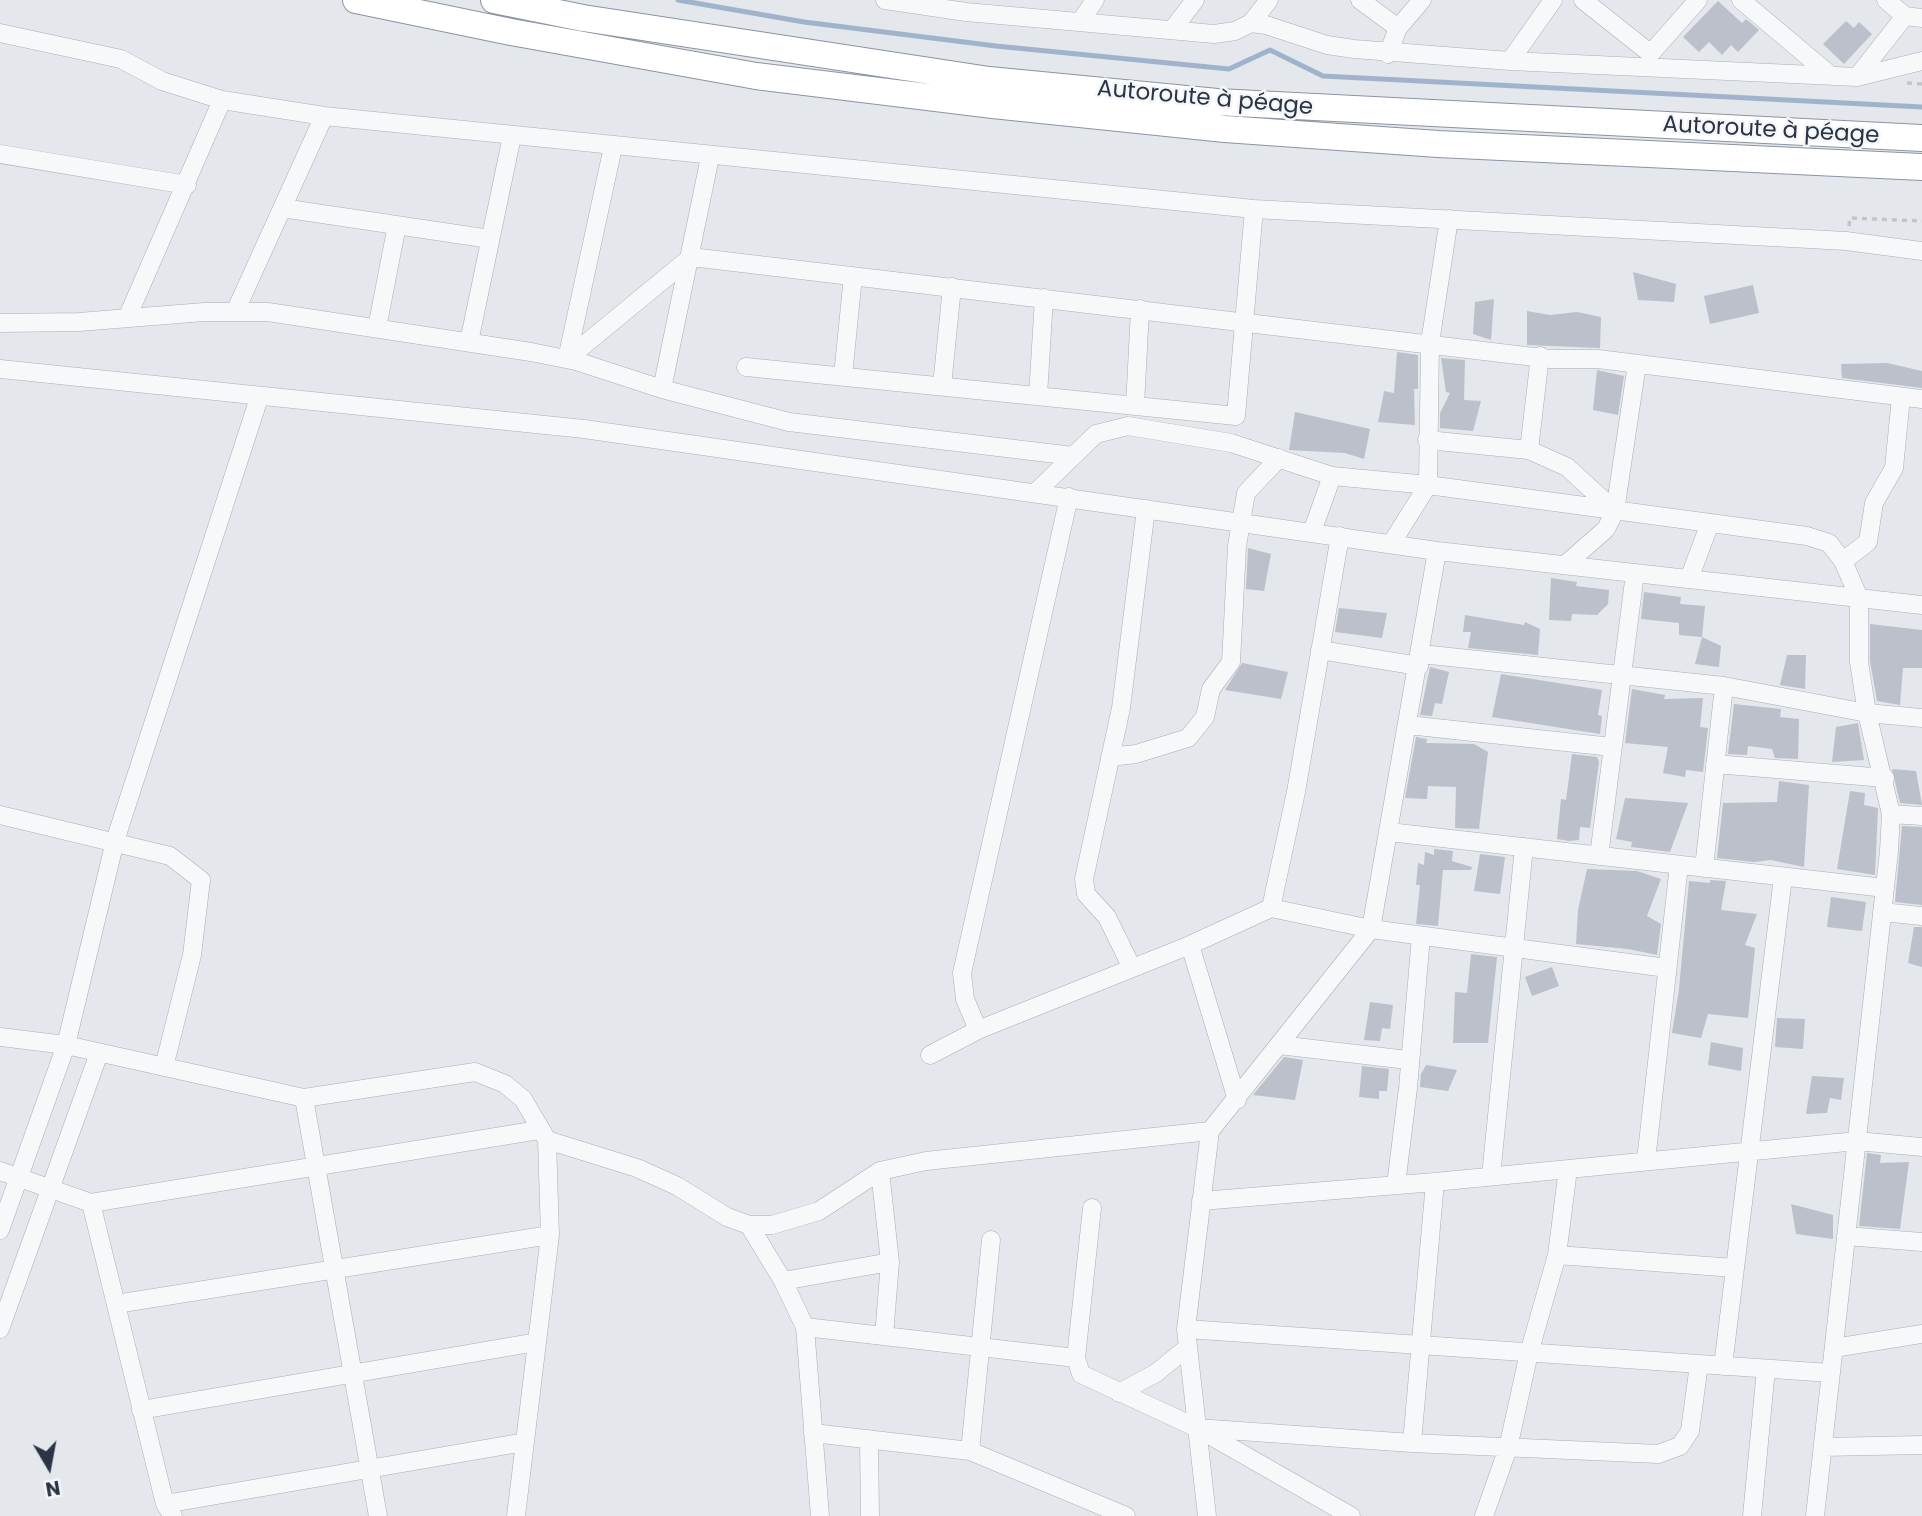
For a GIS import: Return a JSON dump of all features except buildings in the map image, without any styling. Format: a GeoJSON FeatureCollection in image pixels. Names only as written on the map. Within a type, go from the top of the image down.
{"type":"FeatureCollection","features":[{"type":"Feature","properties":{"kind":"highway"},"geometry":{"type":"LineString","coordinates":[[356,0],[511,32],[755,76],[993,105],[1225,129],[1424,143],[1922,167]]}},
{"type":"Feature","properties":{"kind":"highway","name":"Autoroute à péage"},"geometry":{"type":"LineString","coordinates":[[494,0],[583,18],[934,72],[1204,101],[1922,138]]}},
{"type":"Feature","properties":{"kind":"street"},"geometry":{"type":"LineString","coordinates":[[1080,22],[1095,0]]}},
{"type":"Feature","properties":{"kind":"street"},"geometry":{"type":"LineString","coordinates":[[1172,30],[1195,0]]}},
{"type":"Feature","properties":{"kind":"street"},"geometry":{"type":"LineString","coordinates":[[892,1],[966,12],[1214,34],[1235,31],[1251,23],[1269,0]]}},
{"type":"Feature","properties":{"kind":"street"},"geometry":{"type":"LineString","coordinates":[[1360,0],[1398,28]]}},
{"type":"Feature","properties":{"kind":"street"},"geometry":{"type":"LineString","coordinates":[[1388,54],[1398,28],[1422,0]]}},
{"type":"Feature","properties":{"kind":"street"},"geometry":{"type":"LineString","coordinates":[[1510,61],[1553,0]]}},
{"type":"Feature","properties":{"kind":"street"},"geometry":{"type":"LineString","coordinates":[[1583,0],[1652,52],[1698,0]]}},
{"type":"Feature","properties":{"kind":"street"},"geometry":{"type":"LineString","coordinates":[[1741,0],[1830,75]]}},
{"type":"Feature","properties":{"kind":"street"},"geometry":{"type":"LineString","coordinates":[[1857,77],[1913,17],[1886,0]]}},
{"type":"Feature","properties":{"kind":"street"},"geometry":{"type":"LineString","coordinates":[[1251,23],[1286,29],[1327,45],[1388,54],[1510,61],[1857,77],[1922,61]]}},
{"type":"Feature","properties":{"kind":"street"},"geometry":{"type":"LineString","coordinates":[[0,33],[121,59],[162,81],[222,100],[324,116],[612,147],[1254,209],[1846,242],[1922,251]]}},
{"type":"Feature","properties":{"kind":"street"},"geometry":{"type":"LineString","coordinates":[[127,318],[222,100]]}},
{"type":"Feature","properties":{"kind":"street"},"geometry":{"type":"LineString","coordinates":[[235,312],[324,116]]}},
{"type":"Feature","properties":{"kind":"street"},"geometry":{"type":"LineString","coordinates":[[469,342],[512,136]]}},
{"type":"Feature","properties":{"kind":"street"},"geometry":{"type":"LineString","coordinates":[[567,359],[612,147]]}},
{"type":"Feature","properties":{"kind":"street"},"geometry":{"type":"LineString","coordinates":[[0,154],[187,184]]}},
{"type":"Feature","properties":{"kind":"street"},"geometry":{"type":"LineString","coordinates":[[662,389],[710,156]]}},
{"type":"Feature","properties":{"kind":"street"},"geometry":{"type":"LineString","coordinates":[[282,208],[490,239]]}},
{"type":"Feature","properties":{"kind":"street"},"geometry":{"type":"LineString","coordinates":[[746,367],[1236,416],[1254,209]]}},
{"type":"Feature","properties":{"kind":"street"},"geometry":{"type":"LineString","coordinates":[[1391,544],[1428,485],[1430,343],[1449,219]]}},
{"type":"Feature","properties":{"kind":"street"},"geometry":{"type":"LineString","coordinates":[[377,328],[397,225]]}},
{"type":"Feature","properties":{"kind":"street"},"geometry":{"type":"LineString","coordinates":[[567,359],[691,257],[1922,399]]}},
{"type":"Feature","properties":{"kind":"street"},"geometry":{"type":"LineString","coordinates":[[844,376],[853,276]]}},
{"type":"Feature","properties":{"kind":"street"},"geometry":{"type":"LineString","coordinates":[[942,386],[952,287]]}},
{"type":"Feature","properties":{"kind":"street"},"geometry":{"type":"LineString","coordinates":[[1038,396],[1044,298]]}},
{"type":"Feature","properties":{"kind":"street"},"geometry":{"type":"LineString","coordinates":[[1135,406],[1140,309]]}},
{"type":"Feature","properties":{"kind":"street"},"geometry":{"type":"LineString","coordinates":[[0,323],[79,322],[268,312],[567,359],[662,389],[789,422],[1073,456]]}},
{"type":"Feature","properties":{"kind":"street"},"geometry":{"type":"LineString","coordinates":[[1529,450],[1540,356]]}},
{"type":"Feature","properties":{"kind":"street"},"geometry":{"type":"LineString","coordinates":[[1565,565],[1606,529],[1615,511],[1636,364]]}},
{"type":"Feature","properties":{"kind":"street"},"geometry":{"type":"LineString","coordinates":[[0,369],[584,429],[1437,551],[1922,605]]}},
{"type":"Feature","properties":{"kind":"street"},"geometry":{"type":"LineString","coordinates":[[0,1230],[66,1045],[115,841],[260,397]]}},
{"type":"Feature","properties":{"kind":"street"},"geometry":{"type":"LineString","coordinates":[[1843,561],[1868,542],[1874,503],[1894,468],[1901,397]]}},
{"type":"Feature","properties":{"kind":"street"},"geometry":{"type":"LineString","coordinates":[[1035,493],[1096,434],[1128,426],[1231,443],[1332,476],[1428,485],[1807,536],[1829,543],[1843,561],[1859,598],[1859,662],[1867,713],[1885,778],[1891,814],[1815,1516]]}},
{"type":"Feature","properties":{"kind":"street"},"geometry":{"type":"LineString","coordinates":[[1427,440],[1529,450],[1567,467],[1615,511]]}},
{"type":"Feature","properties":{"kind":"street"},"geometry":{"type":"LineString","coordinates":[[1110,757],[1136,754],[1188,738],[1205,717],[1211,689],[1231,662],[1237,546],[1246,493],[1279,458]]}},
{"type":"Feature","properties":{"kind":"street"},"geometry":{"type":"LineString","coordinates":[[1312,532],[1332,476]]}},
{"type":"Feature","properties":{"kind":"street"},"geometry":{"type":"LineString","coordinates":[[978,1030],[965,999],[962,973],[1069,498]]}},
{"type":"Feature","properties":{"kind":"street"},"geometry":{"type":"LineString","coordinates":[[1132,968],[1107,917],[1086,894],[1084,879],[1121,708],[1146,509]]}},
{"type":"Feature","properties":{"kind":"street"},"geometry":{"type":"LineString","coordinates":[[1689,579],[1710,523]]}},
{"type":"Feature","properties":{"kind":"street"},"geometry":{"type":"LineString","coordinates":[[1271,908],[1296,792],[1340,536]]}},
{"type":"Feature","properties":{"kind":"street"},"geometry":{"type":"LineString","coordinates":[[1207,1516],[1186,1329],[1210,1131],[1371,929],[1437,551]]}},
{"type":"Feature","properties":{"kind":"street"},"geometry":{"type":"LineString","coordinates":[[1600,856],[1635,573]]}},
{"type":"Feature","properties":{"kind":"street"},"geometry":{"type":"LineString","coordinates":[[1320,650],[1724,686],[1867,713],[1922,718]]}},
{"type":"Feature","properties":{"kind":"street"},"geometry":{"type":"LineString","coordinates":[[1704,868],[1724,686]]}},
{"type":"Feature","properties":{"kind":"street"},"geometry":{"type":"LineString","coordinates":[[1408,725],[1612,747]]}},
{"type":"Feature","properties":{"kind":"street"},"geometry":{"type":"LineString","coordinates":[[1715,764],[1885,778]]}},
{"type":"Feature","properties":{"kind":"street"},"geometry":{"type":"LineString","coordinates":[[1891,814],[1922,816]]}},
{"type":"Feature","properties":{"kind":"street"},"geometry":{"type":"LineString","coordinates":[[0,815],[170,856],[201,880],[192,955],[164,1067]]}},
{"type":"Feature","properties":{"kind":"street"},"geometry":{"type":"LineString","coordinates":[[1389,832],[1885,888]]}},
{"type":"Feature","properties":{"kind":"street"},"geometry":{"type":"LineString","coordinates":[[1491,1177],[1524,847]]}},
{"type":"Feature","properties":{"kind":"street"},"geometry":{"type":"LineString","coordinates":[[1646,1161],[1679,865]]}},
{"type":"Feature","properties":{"kind":"street"},"geometry":{"type":"LineString","coordinates":[[1723,1366],[1783,877]]}},
{"type":"Feature","properties":{"kind":"street"},"geometry":{"type":"LineString","coordinates":[[930,1055],[978,1030],[1189,945],[1271,908],[1371,929],[1513,950],[1667,968]]}},
{"type":"Feature","properties":{"kind":"street"},"geometry":{"type":"LineString","coordinates":[[1882,912],[1922,916]]}},
{"type":"Feature","properties":{"kind":"street"},"geometry":{"type":"LineString","coordinates":[[1396,1185],[1408,1088],[1408,1060],[1421,936]]}},
{"type":"Feature","properties":{"kind":"street"},"geometry":{"type":"LineString","coordinates":[[1189,945],[1237,1100]]}},
{"type":"Feature","properties":{"kind":"street"},"geometry":{"type":"LineString","coordinates":[[0,1037],[66,1045],[304,1098],[475,1072],[505,1084],[523,1099],[543,1135],[550,1235],[516,1516]]}},
{"type":"Feature","properties":{"kind":"street"},"geometry":{"type":"LineString","coordinates":[[1279,1045],[1408,1060]]}},
{"type":"Feature","properties":{"kind":"street"},"geometry":{"type":"LineString","coordinates":[[0,1329],[6,1296],[51,1189],[99,1053]]}},
{"type":"Feature","properties":{"kind":"street"},"geometry":{"type":"LineString","coordinates":[[304,1098],[378,1516]]}},
{"type":"Feature","properties":{"kind":"street"},"geometry":{"type":"LineString","coordinates":[[0,1171],[91,1203],[316,1166],[543,1135],[637,1168],[677,1186],[727,1217],[749,1225],[772,1225],[819,1211],[880,1171],[926,1161],[1210,1131]]}},
{"type":"Feature","properties":{"kind":"street"},"geometry":{"type":"LineString","coordinates":[[1201,1201],[1491,1177],[1857,1141],[1922,1147]]}},
{"type":"Feature","properties":{"kind":"street"},"geometry":{"type":"LineString","coordinates":[[1484,1516],[1508,1448],[1529,1353],[1557,1255],[1568,1169]]}},
{"type":"Feature","properties":{"kind":"street"},"geometry":{"type":"LineString","coordinates":[[880,1171],[890,1262],[884,1336]]}},
{"type":"Feature","properties":{"kind":"street"},"geometry":{"type":"LineString","coordinates":[[1412,1443],[1435,1182]]}},
{"type":"Feature","properties":{"kind":"street"},"geometry":{"type":"LineString","coordinates":[[91,1203],[141,1410],[169,1510],[370,1469],[524,1442]]}},
{"type":"Feature","properties":{"kind":"street"},"geometry":{"type":"LineString","coordinates":[[1092,1208],[1076,1358],[1081,1374],[1197,1429],[1351,1516]]}},
{"type":"Feature","properties":{"kind":"street"},"geometry":{"type":"LineString","coordinates":[[749,1225],[783,1282],[805,1327],[820,1516]]}},
{"type":"Feature","properties":{"kind":"street"},"geometry":{"type":"LineString","coordinates":[[116,1304],[335,1272],[550,1235]]}},
{"type":"Feature","properties":{"kind":"street"},"geometry":{"type":"LineString","coordinates":[[1846,1236],[1922,1242]]}},
{"type":"Feature","properties":{"kind":"street"},"geometry":{"type":"LineString","coordinates":[[970,1451],[992,1240]]}},
{"type":"Feature","properties":{"kind":"street"},"geometry":{"type":"LineString","coordinates":[[1557,1255],[1735,1268]]}},
{"type":"Feature","properties":{"kind":"street"},"geometry":{"type":"LineString","coordinates":[[783,1282],[890,1262]]}},
{"type":"Feature","properties":{"kind":"street"},"geometry":{"type":"LineString","coordinates":[[805,1327],[1076,1358]]}},
{"type":"Feature","properties":{"kind":"street"},"geometry":{"type":"LineString","coordinates":[[1186,1329],[1831,1373]]}},
{"type":"Feature","properties":{"kind":"street"},"geometry":{"type":"LineString","coordinates":[[1834,1348],[1922,1334]]}},
{"type":"Feature","properties":{"kind":"street"},"geometry":{"type":"LineString","coordinates":[[141,1410],[537,1342]]}},
{"type":"Feature","properties":{"kind":"street"},"geometry":{"type":"LineString","coordinates":[[1119,1393],[1156,1373],[1188,1348]]}},
{"type":"Feature","properties":{"kind":"street"},"geometry":{"type":"LineString","coordinates":[[1197,1429],[1412,1443],[1658,1454],[1680,1446],[1690,1431],[1699,1364]]}},
{"type":"Feature","properties":{"kind":"street"},"geometry":{"type":"LineString","coordinates":[[1752,1516],[1766,1369]]}},
{"type":"Feature","properties":{"kind":"street"},"geometry":{"type":"LineString","coordinates":[[813,1433],[970,1451],[1125,1516]]}},
{"type":"Feature","properties":{"kind":"street"},"geometry":{"type":"LineString","coordinates":[[869,1439],[870,1516]]}},
{"type":"Feature","properties":{"kind":"street"},"geometry":{"type":"LineString","coordinates":[[1823,1447],[1922,1446]]}},
{"type":"Feature","properties":{"kind":"path"},"geometry":{"type":"LineString","coordinates":[[1846,242],[1850,218],[1922,221]]}},
{"type":"Feature","properties":{"kind":"waterway"},"geometry":{"type":"LineString","coordinates":[[678,0],[804,22],[996,46],[1229,69],[1270,50],[1323,76],[1922,107]]}}]}
